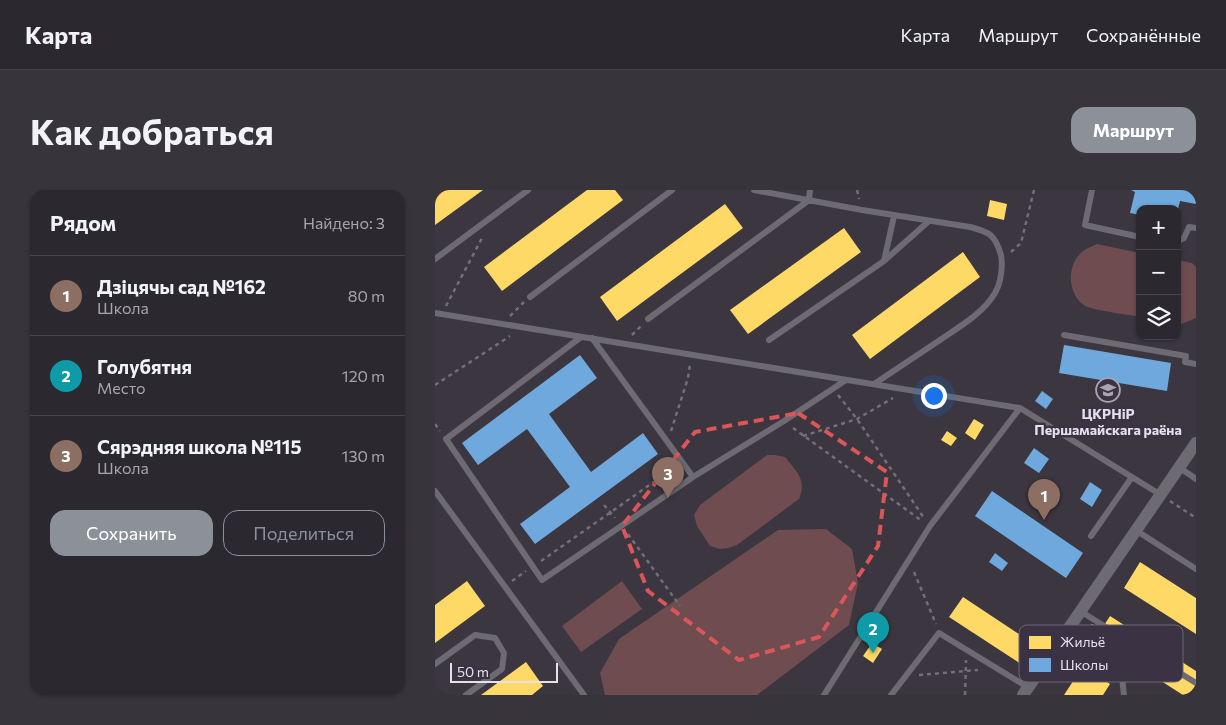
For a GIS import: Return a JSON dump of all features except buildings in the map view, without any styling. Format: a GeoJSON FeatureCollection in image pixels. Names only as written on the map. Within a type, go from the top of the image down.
{"type":"FeatureCollection","features":[{"type":"Feature","properties":{"kind":"street"},"geometry":{"type":"LineString","coordinates":[[1071,625],[1196,443]]}},
{"type":"Feature","properties":{"kind":"lane"},"geometry":{"type":"LineString","coordinates":[[435,259],[528,190]]}},
{"type":"Feature","properties":{"kind":"lane"},"geometry":{"type":"LineString","coordinates":[[530,297],[672,190]]}},
{"type":"Feature","properties":{"kind":"lane"},"geometry":{"type":"LineString","coordinates":[[754,190],[988,231],[997,243],[1002,259],[1000,277],[996,292],[986,305],[965,323],[874,384]]}},
{"type":"Feature","properties":{"kind":"lane"},"geometry":{"type":"LineString","coordinates":[[648,320],[809,200],[810,190]]}},
{"type":"Feature","properties":{"kind":"lane"},"geometry":{"type":"LineString","coordinates":[[1092,190],[1085,225],[1136,236]]}},
{"type":"Feature","properties":{"kind":"lane"},"geometry":{"type":"LineString","coordinates":[[884,261],[894,216]]}},
{"type":"Feature","properties":{"kind":"lane"},"geometry":{"type":"LineString","coordinates":[[769,340],[884,261],[929,221]]}},
{"type":"Feature","properties":{"kind":"lane"},"geometry":{"type":"LineString","coordinates":[[1181,240],[1184,238],[1189,227],[1196,228]]}},
{"type":"Feature","properties":{"kind":"lane"},"geometry":{"type":"LineString","coordinates":[[438,313],[1020,408],[1161,495]]}},
{"type":"Feature","properties":{"kind":"lane"},"geometry":{"type":"LineString","coordinates":[[1064,335],[1186,356],[1185,362],[1196,364]]}},
{"type":"Feature","properties":{"kind":"lane"},"geometry":{"type":"LineString","coordinates":[[581,336],[446,439],[542,580],[693,477],[846,380]]}},
{"type":"Feature","properties":{"kind":"lane"},"geometry":{"type":"LineString","coordinates":[[592,338],[693,477]]}},
{"type":"Feature","properties":{"kind":"lane"},"geometry":{"type":"LineString","coordinates":[[824,695],[930,526],[1020,408]]}},
{"type":"Feature","properties":{"kind":"lane"},"geometry":{"type":"LineString","coordinates":[[1180,468],[1196,479]]}},
{"type":"Feature","properties":{"kind":"lane"},"geometry":{"type":"LineString","coordinates":[[1091,536],[1132,477]]}},
{"type":"Feature","properties":{"kind":"lane"},"geometry":{"type":"LineString","coordinates":[[435,491],[584,695]]}},
{"type":"Feature","properties":{"kind":"lane"},"geometry":{"type":"LineString","coordinates":[[1137,531],[1196,569]]}},
{"type":"Feature","properties":{"kind":"lane"},"geometry":{"type":"LineString","coordinates":[[1080,611],[1103,625]]}},
{"type":"Feature","properties":{"kind":"lane"},"geometry":{"type":"LineString","coordinates":[[891,695],[939,632],[997,668],[1026,691]]}},
{"type":"Feature","properties":{"kind":"lane"},"geometry":{"type":"LineString","coordinates":[[435,664],[475,635],[495,638],[504,653],[502,669],[466,695]]}},
{"type":"Feature","properties":{"kind":"lane"},"geometry":{"type":"LineString","coordinates":[[1183,674],[1196,682]]}},
{"type":"Feature","properties":{"kind":"lane"},"geometry":{"type":"LineString","coordinates":[[1123,682],[1124,695]]}},
{"type":"Feature","properties":{"kind":"path"},"geometry":{"type":"LineString","coordinates":[[1002,259],[1021,244],[1034,190]]}},
{"type":"Feature","properties":{"kind":"path"},"geometry":{"type":"LineString","coordinates":[[438,313],[495,214]]}},
{"type":"Feature","properties":{"kind":"path"},"geometry":{"type":"LineString","coordinates":[[501,324],[530,297]]}},
{"type":"Feature","properties":{"kind":"path"},"geometry":{"type":"LineString","coordinates":[[624,344],[648,320]]}},
{"type":"Feature","properties":{"kind":"path"},"geometry":{"type":"LineString","coordinates":[[435,384],[523,327]]}},
{"type":"Feature","properties":{"kind":"path"},"geometry":{"type":"LineString","coordinates":[[665,436],[672,430],[688,378],[692,354]]}},
{"type":"Feature","properties":{"kind":"path"},"geometry":{"type":"LineString","coordinates":[[832,388],[857,419],[930,526]]}},
{"type":"Feature","properties":{"kind":"path"},"geometry":{"type":"LineString","coordinates":[[803,436],[857,419],[907,390]]}},
{"type":"Feature","properties":{"kind":"path"},"geometry":{"type":"LineString","coordinates":[[784,421],[930,526]]}},
{"type":"Feature","properties":{"kind":"path"},"geometry":{"type":"LineString","coordinates":[[505,587],[532,566],[668,472],[668,455]]}},
{"type":"Feature","properties":{"kind":"path"},"geometry":{"type":"LineString","coordinates":[[1161,495],[1196,518]]}},
{"type":"Feature","properties":{"kind":"path"},"geometry":{"type":"LineString","coordinates":[[604,505],[610,512]]}},
{"type":"Feature","properties":{"kind":"path"},"geometry":{"type":"LineString","coordinates":[[626,531],[680,606]]}},
{"type":"Feature","properties":{"kind":"path"},"geometry":{"type":"LineString","coordinates":[[909,560],[939,632]]}},
{"type":"Feature","properties":{"kind":"path"},"geometry":{"type":"LineString","coordinates":[[965,695],[966,649]]}},
{"type":"Feature","properties":{"kind":"path"},"geometry":{"type":"LineString","coordinates":[[905,677],[997,668]]}},
{"type":"Feature","properties":{"kind":"highlighted area"},"geometry":{"type":"Polygon","coordinates":[[[798,413],[887,472],[878,546],[819,637],[739,660],[648,591],[622,526],[695,432],[798,413]]]}},
{"type":"Feature","properties":{"kind":"shaded area"},"geometry":{"type":"Polygon","coordinates":[[[1097,244],[1136,252],[1136,316],[1089,308],[1079,301],[1072,287],[1071,271],[1077,257],[1088,248],[1097,244]]]}},
{"type":"Feature","properties":{"kind":"shaded area"},"geometry":{"type":"Polygon","coordinates":[[[1181,261],[1192,263],[1196,267],[1196,318],[1181,324],[1181,261]]]}},
{"type":"Feature","properties":{"kind":"shaded area"},"geometry":{"type":"Polygon","coordinates":[[[767,455],[785,457],[797,472],[802,487],[799,499],[737,545],[720,549],[710,546],[697,526],[694,515],[700,505],[767,455]]]}},
{"type":"Feature","properties":{"kind":"shaded area"},"geometry":{"type":"Polygon","coordinates":[[[826,529],[852,549],[858,583],[849,625],[757,695],[605,695],[600,673],[619,639],[778,530],[826,529]]]}},
{"type":"Feature","properties":{"kind":"shaded area"},"geometry":{"type":"Polygon","coordinates":[[[622,581],[642,609],[581,652],[562,626],[622,581]]]}},
{"type":"Feature","properties":{"kind":"place","name":"ЦКРНіР Першамайскага раёна"},"geometry":{"type":"Point","coordinates":[1108,390]}},
{"type":"Feature","properties":{"kind":"place","name":"Сярэдняя школа №115"},"geometry":{"type":"Point","coordinates":[668,498]}},
{"type":"Feature","properties":{"kind":"place","name":"Дзіцячы сад №162"},"geometry":{"type":"Point","coordinates":[1044,520]}},
{"type":"Feature","properties":{"kind":"place","name":"Голубятня"},"geometry":{"type":"Point","coordinates":[873,653]}}]}
